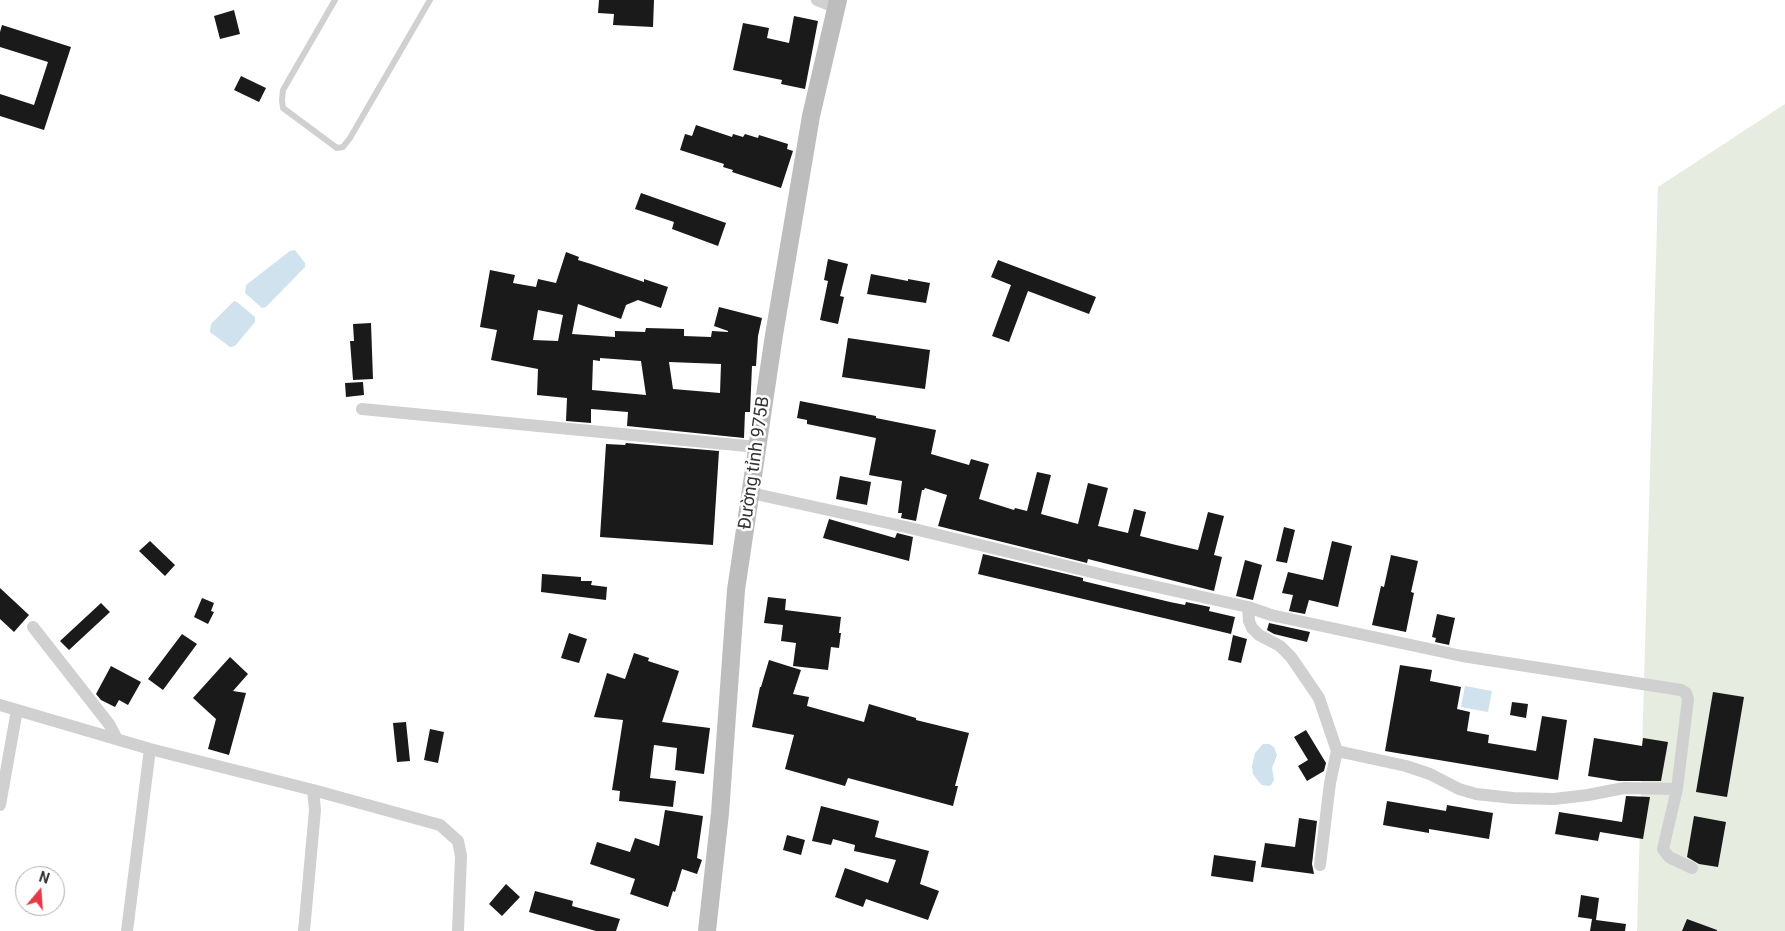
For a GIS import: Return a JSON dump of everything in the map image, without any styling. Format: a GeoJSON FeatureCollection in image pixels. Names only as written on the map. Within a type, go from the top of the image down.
{"type":"FeatureCollection","features":[{"type":"Feature","properties":{"kind":"main road","name":"Đường tỉnh 975B"},"geometry":{"type":"LineString","coordinates":[[707,931],[720,814],[736,590],[774,335],[811,116],[838,4]]}},
{"type":"Feature","properties":{"kind":"street"},"geometry":{"type":"LineString","coordinates":[[817,0],[838,4]]}},
{"type":"Feature","properties":{"kind":"street"},"geometry":{"type":"LineString","coordinates":[[362,409],[757,447]]}},
{"type":"Feature","properties":{"kind":"street"},"geometry":{"type":"LineString","coordinates":[[751,493],[906,527],[1112,577],[1248,607],[1271,615],[1462,656],[1682,690],[1686,693],[1688,699],[1677,790],[1663,849],[1669,857],[1692,868]]}},
{"type":"Feature","properties":{"kind":"street"},"geometry":{"type":"LineString","coordinates":[[1248,607],[1248,621],[1252,628],[1259,636],[1280,646],[1319,698],[1336,751],[1320,865]]}},
{"type":"Feature","properties":{"kind":"street"},"geometry":{"type":"LineString","coordinates":[[34,627],[109,724],[117,739]]}},
{"type":"Feature","properties":{"kind":"street"},"geometry":{"type":"LineString","coordinates":[[0,705],[150,749],[313,790],[440,825],[458,841],[461,856],[458,931]]}},
{"type":"Feature","properties":{"kind":"street"},"geometry":{"type":"LineString","coordinates":[[0,805],[17,710]]}},
{"type":"Feature","properties":{"kind":"street"},"geometry":{"type":"LineString","coordinates":[[127,931],[150,749]]}},
{"type":"Feature","properties":{"kind":"street"},"geometry":{"type":"LineString","coordinates":[[1336,751],[1406,766],[1430,774],[1459,789],[1476,794],[1513,798],[1554,799],[1624,788],[1677,790]]}},
{"type":"Feature","properties":{"kind":"street"},"geometry":{"type":"LineString","coordinates":[[304,931],[315,810],[313,790]]}},
{"type":"Feature","properties":{"kind":"lane"},"geometry":{"type":"LineString","coordinates":[[334,0],[283,90],[282,100],[283,108],[336,148],[343,148],[430,0]]}},
{"type":"Feature","properties":{"kind":"shaded area"},"geometry":{"type":"Polygon","coordinates":[[[1785,104],[1785,931],[1637,931],[1658,187],[1785,104]]]}},
{"type":"Feature","properties":{"kind":"water"},"geometry":{"type":"Polygon","coordinates":[[[295,250],[305,263],[305,267],[266,307],[262,308],[245,293],[246,285],[290,251],[295,250]]]}},
{"type":"Feature","properties":{"kind":"water"},"geometry":{"type":"Polygon","coordinates":[[[234,301],[255,317],[255,322],[235,346],[230,347],[210,332],[211,324],[234,301]]]}},
{"type":"Feature","properties":{"kind":"water"},"geometry":{"type":"Polygon","coordinates":[[[1465,686],[1492,691],[1488,712],[1461,707],[1465,686]]]}},
{"type":"Feature","properties":{"kind":"water"},"geometry":{"type":"Polygon","coordinates":[[[1263,744],[1269,744],[1274,747],[1277,755],[1272,768],[1274,780],[1268,786],[1262,785],[1258,781],[1253,774],[1252,766],[1255,753],[1263,744]]]}},
{"type":"Feature","properties":{"kind":"building"},"geometry":{"type":"Polygon","coordinates":[[[599,0],[654,0],[653,27],[613,25],[614,14],[598,13],[599,0]]]}},
{"type":"Feature","properties":{"kind":"building"},"geometry":{"type":"Polygon","coordinates":[[[234,10],[240,34],[220,39],[214,16],[234,10]]]}},
{"type":"Feature","properties":{"kind":"building"},"geometry":{"type":"Polygon","coordinates":[[[794,16],[818,21],[805,89],[781,84],[782,80],[733,70],[743,23],[769,28],[767,38],[789,43],[794,16]]]}},
{"type":"Feature","properties":{"kind":"building"},"geometry":{"type":"Polygon","coordinates":[[[2,25],[71,47],[44,130],[0,116],[0,94],[34,105],[48,62],[0,47],[2,25]]]}},
{"type":"Feature","properties":{"kind":"building"},"geometry":{"type":"Polygon","coordinates":[[[241,76],[266,88],[259,102],[234,90],[241,76]]]}},
{"type":"Feature","properties":{"kind":"building"},"geometry":{"type":"Polygon","coordinates":[[[696,125],[732,137],[733,134],[743,137],[745,134],[758,138],[759,135],[788,144],[787,149],[793,151],[781,188],[732,172],[733,170],[723,167],[724,164],[680,150],[685,134],[692,136],[696,125]]]}},
{"type":"Feature","properties":{"kind":"building"},"geometry":{"type":"Polygon","coordinates":[[[641,193],[726,223],[718,246],[672,229],[674,222],[635,209],[641,193]]]}},
{"type":"Feature","properties":{"kind":"building"},"geometry":{"type":"Polygon","coordinates":[[[566,252],[579,257],[578,260],[644,282],[644,279],[668,287],[661,308],[638,300],[626,305],[621,319],[578,304],[572,334],[615,337],[615,331],[645,332],[646,328],[684,329],[684,336],[711,337],[712,331],[728,332],[714,326],[719,307],[762,318],[758,336],[756,366],[752,366],[750,412],[745,412],[744,438],[627,426],[628,412],[591,409],[591,423],[566,421],[567,398],[537,395],[538,369],[491,360],[497,330],[480,327],[490,270],[515,275],[513,283],[536,287],[538,279],[556,283],[566,252]],[[538,310],[533,340],[558,341],[563,315],[538,310]],[[600,358],[600,361],[593,360],[592,390],[646,395],[641,361],[600,358]],[[669,362],[673,389],[720,393],[721,364],[669,362]]]}},
{"type":"Feature","properties":{"kind":"building"},"geometry":{"type":"Polygon","coordinates":[[[828,259],[848,264],[840,296],[844,297],[838,324],[820,320],[828,281],[824,280],[828,259]]]}},
{"type":"Feature","properties":{"kind":"building"},"geometry":{"type":"Polygon","coordinates":[[[998,260],[1096,297],[1089,314],[1028,291],[1009,342],[992,336],[1011,285],[991,277],[998,260]]]}},
{"type":"Feature","properties":{"kind":"building"},"geometry":{"type":"Polygon","coordinates":[[[871,274],[930,283],[926,303],[867,294],[871,274]]]}},
{"type":"Feature","properties":{"kind":"building"},"geometry":{"type":"Polygon","coordinates":[[[371,323],[373,379],[353,380],[350,341],[354,341],[353,324],[371,323]]]}},
{"type":"Feature","properties":{"kind":"building"},"geometry":{"type":"Polygon","coordinates":[[[848,338],[930,350],[925,389],[842,377],[848,338]]]}},
{"type":"Feature","properties":{"kind":"building"},"geometry":{"type":"Polygon","coordinates":[[[363,382],[364,395],[346,397],[345,383],[363,382]]]}},
{"type":"Feature","properties":{"kind":"building"},"geometry":{"type":"Polygon","coordinates":[[[800,401],[936,430],[931,454],[969,465],[971,459],[989,464],[979,499],[1014,510],[1015,508],[1027,511],[1037,472],[1051,475],[1041,514],[1078,524],[1088,483],[1108,488],[1098,526],[1128,533],[1134,509],[1146,512],[1140,536],[1176,545],[1198,550],[1208,512],[1224,516],[1214,555],[1222,557],[1214,591],[1088,559],[1087,563],[938,526],[947,495],[925,488],[922,490],[916,521],[901,518],[902,513],[898,513],[902,481],[869,475],[876,438],[807,424],[807,420],[797,418],[800,401]]]}},
{"type":"Feature","properties":{"kind":"building"},"geometry":{"type":"Polygon","coordinates":[[[626,443],[719,451],[713,545],[600,537],[606,444],[625,445],[626,443]]]}},
{"type":"Feature","properties":{"kind":"building"},"geometry":{"type":"Polygon","coordinates":[[[840,476],[871,482],[867,505],[836,499],[840,476]]]}},
{"type":"Feature","properties":{"kind":"building"},"geometry":{"type":"Polygon","coordinates":[[[829,519],[895,538],[897,533],[913,537],[909,561],[823,538],[829,519]]]}},
{"type":"Feature","properties":{"kind":"building"},"geometry":{"type":"Polygon","coordinates":[[[1284,527],[1295,530],[1287,563],[1276,561],[1284,527]]]}},
{"type":"Feature","properties":{"kind":"building"},"geometry":{"type":"Polygon","coordinates":[[[150,541],[175,565],[165,576],[139,551],[150,541]]]}},
{"type":"Feature","properties":{"kind":"building"},"geometry":{"type":"Polygon","coordinates":[[[1332,541],[1352,546],[1338,607],[1309,600],[1305,614],[1289,611],[1293,595],[1282,593],[1288,572],[1323,580],[1332,541]]]}},
{"type":"Feature","properties":{"kind":"building"},"geometry":{"type":"Polygon","coordinates":[[[983,554],[1083,578],[1083,581],[1170,602],[1185,605],[1186,602],[1210,607],[1209,611],[1235,617],[1231,634],[978,574],[983,554]]]}},
{"type":"Feature","properties":{"kind":"building"},"geometry":{"type":"Polygon","coordinates":[[[1391,555],[1418,561],[1411,592],[1414,593],[1406,632],[1372,625],[1381,586],[1384,587],[1391,555]]]}},
{"type":"Feature","properties":{"kind":"building"},"geometry":{"type":"Polygon","coordinates":[[[1245,560],[1262,565],[1253,600],[1236,596],[1245,560]]]}},
{"type":"Feature","properties":{"kind":"building"},"geometry":{"type":"Polygon","coordinates":[[[542,574],[581,577],[581,581],[592,581],[591,585],[607,587],[606,600],[541,592],[542,574]]]}},
{"type":"Feature","properties":{"kind":"building"},"geometry":{"type":"Polygon","coordinates":[[[0,588],[29,615],[14,632],[0,619],[0,588]]]}},
{"type":"Feature","properties":{"kind":"building"},"geometry":{"type":"Polygon","coordinates":[[[768,597],[786,599],[785,610],[841,617],[839,648],[831,647],[828,670],[793,666],[796,643],[781,641],[783,625],[764,623],[768,597]]]}},
{"type":"Feature","properties":{"kind":"building"},"geometry":{"type":"Polygon","coordinates":[[[202,598],[214,603],[211,611],[214,612],[208,624],[194,617],[202,598]]]}},
{"type":"Feature","properties":{"kind":"building"},"geometry":{"type":"Polygon","coordinates":[[[101,603],[110,612],[69,650],[60,641],[101,603]]]}},
{"type":"Feature","properties":{"kind":"building"},"geometry":{"type":"Polygon","coordinates":[[[1437,614],[1455,618],[1449,645],[1435,642],[1436,638],[1432,637],[1437,614]]]}},
{"type":"Feature","properties":{"kind":"building"},"geometry":{"type":"Polygon","coordinates":[[[1269,623],[1310,632],[1307,642],[1274,634],[1267,630],[1269,623]]]}},
{"type":"Feature","properties":{"kind":"building"},"geometry":{"type":"Polygon","coordinates":[[[569,633],[587,639],[579,663],[561,658],[569,633]]]}},
{"type":"Feature","properties":{"kind":"building"},"geometry":{"type":"Polygon","coordinates":[[[182,634],[197,644],[163,690],[148,679],[182,634]]]}},
{"type":"Feature","properties":{"kind":"building"},"geometry":{"type":"Polygon","coordinates":[[[1233,635],[1247,639],[1241,663],[1228,660],[1233,635]]]}},
{"type":"Feature","properties":{"kind":"building"},"geometry":{"type":"Polygon","coordinates":[[[634,653],[649,658],[648,661],[679,671],[662,722],[710,728],[704,774],[675,770],[677,748],[654,745],[650,778],[676,781],[673,807],[619,801],[620,791],[612,790],[623,720],[594,717],[607,673],[625,679],[634,653]]]}},
{"type":"Feature","properties":{"kind":"building"},"geometry":{"type":"Polygon","coordinates":[[[230,657],[248,674],[233,691],[246,693],[229,755],[208,749],[216,719],[193,698],[230,657]]]}},
{"type":"Feature","properties":{"kind":"building"},"geometry":{"type":"Polygon","coordinates":[[[769,660],[801,670],[793,694],[809,697],[807,706],[864,722],[869,704],[916,718],[916,720],[969,733],[955,786],[958,786],[953,806],[848,778],[845,786],[785,769],[794,735],[752,727],[760,687],[769,660]]]}},
{"type":"Feature","properties":{"kind":"building"},"geometry":{"type":"Polygon","coordinates":[[[1400,665],[1432,670],[1430,681],[1461,687],[1457,709],[1470,712],[1467,731],[1489,735],[1488,743],[1536,751],[1542,716],[1567,720],[1558,780],[1385,751],[1400,665]]]}},
{"type":"Feature","properties":{"kind":"building"},"geometry":{"type":"Polygon","coordinates":[[[111,666],[141,682],[128,705],[119,700],[115,707],[101,700],[96,694],[111,666]]]}},
{"type":"Feature","properties":{"kind":"building"},"geometry":{"type":"Polygon","coordinates":[[[1713,692],[1744,697],[1727,797],[1696,792],[1713,692]]]}},
{"type":"Feature","properties":{"kind":"building"},"geometry":{"type":"Polygon","coordinates":[[[1512,702],[1528,704],[1526,718],[1510,715],[1512,702]]]}},
{"type":"Feature","properties":{"kind":"building"},"geometry":{"type":"Polygon","coordinates":[[[406,722],[410,761],[397,762],[393,723],[406,722]]]}},
{"type":"Feature","properties":{"kind":"building"},"geometry":{"type":"Polygon","coordinates":[[[430,729],[444,732],[438,763],[424,760],[430,729]]]}},
{"type":"Feature","properties":{"kind":"building"},"geometry":{"type":"Polygon","coordinates":[[[1306,730],[1326,763],[1324,771],[1307,781],[1298,766],[1308,760],[1294,737],[1306,730]]]}},
{"type":"Feature","properties":{"kind":"building"},"geometry":{"type":"Polygon","coordinates":[[[1594,738],[1642,746],[1643,738],[1668,742],[1661,781],[1619,781],[1588,776],[1594,738]]]}},
{"type":"Feature","properties":{"kind":"building"},"geometry":{"type":"Polygon","coordinates":[[[1626,796],[1650,797],[1643,839],[1600,832],[1598,841],[1555,834],[1559,812],[1622,822],[1626,796]]]}},
{"type":"Feature","properties":{"kind":"building"},"geometry":{"type":"Polygon","coordinates":[[[1387,801],[1446,811],[1447,805],[1493,813],[1489,839],[1429,829],[1429,833],[1383,825],[1387,801]]]}},
{"type":"Feature","properties":{"kind":"building"},"geometry":{"type":"Polygon","coordinates":[[[821,806],[879,821],[875,837],[929,851],[920,884],[939,891],[928,920],[866,899],[863,907],[835,897],[845,868],[888,883],[896,860],[854,851],[855,845],[833,839],[831,845],[812,841],[821,806]]]}},
{"type":"Feature","properties":{"kind":"building"},"geometry":{"type":"Polygon","coordinates":[[[665,810],[703,816],[697,858],[702,860],[697,874],[682,869],[668,907],[630,894],[635,879],[590,864],[597,842],[630,852],[635,838],[659,846],[665,810]]]}},
{"type":"Feature","properties":{"kind":"building"},"geometry":{"type":"Polygon","coordinates":[[[1694,816],[1726,822],[1718,867],[1699,864],[1687,857],[1694,816]]]}},
{"type":"Feature","properties":{"kind":"building"},"geometry":{"type":"Polygon","coordinates":[[[1299,818],[1317,821],[1312,864],[1314,874],[1261,867],[1265,843],[1295,847],[1299,818]]]}},
{"type":"Feature","properties":{"kind":"building"},"geometry":{"type":"Polygon","coordinates":[[[787,835],[805,840],[801,855],[783,850],[787,835]]]}},
{"type":"Feature","properties":{"kind":"building"},"geometry":{"type":"Polygon","coordinates":[[[1214,855],[1256,861],[1253,882],[1211,876],[1214,855]]]}},
{"type":"Feature","properties":{"kind":"building"},"geometry":{"type":"Polygon","coordinates":[[[506,884],[520,897],[502,916],[489,904],[506,884]]]}},
{"type":"Feature","properties":{"kind":"building"},"geometry":{"type":"Polygon","coordinates":[[[535,891],[573,901],[572,906],[620,919],[616,931],[596,931],[529,912],[535,891]]]}},
{"type":"Feature","properties":{"kind":"building"},"geometry":{"type":"Polygon","coordinates":[[[1581,895],[1599,898],[1596,920],[1626,924],[1625,931],[1590,931],[1592,919],[1578,917],[1581,895]]]}},
{"type":"Feature","properties":{"kind":"building"},"geometry":{"type":"Polygon","coordinates":[[[1687,919],[1717,930],[1717,931],[1682,931],[1687,919]]]}}]}
